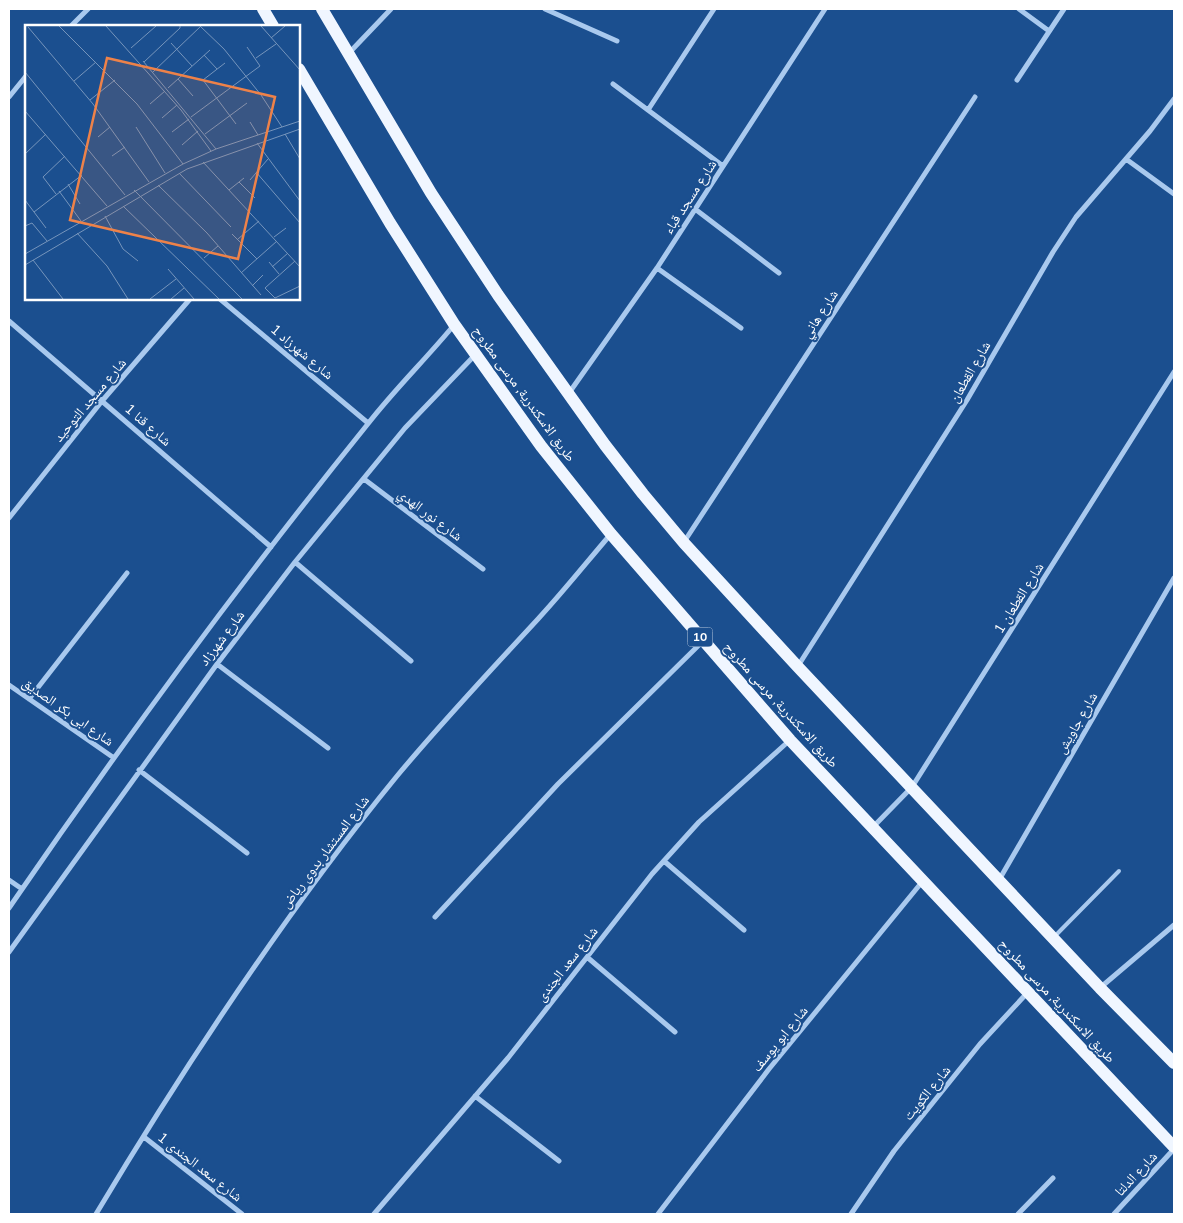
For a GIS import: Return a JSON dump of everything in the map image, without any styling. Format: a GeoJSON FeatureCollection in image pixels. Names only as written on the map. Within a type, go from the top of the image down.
{"type":"FeatureCollection","features":[{"type":"Feature","properties":{"kind":"main road"},"geometry":{"type":"LineString","coordinates":[[263,9],[272,25]]}},
{"type":"Feature","properties":{"kind":"main road"},"geometry":{"type":"LineString","coordinates":[[322,9],[431,193],[498,295],[568,394],[643,494],[798,667],[1100,988],[1174,1063]]}},
{"type":"Feature","properties":{"kind":"main road","name":"طريق الاسكندرية, مرسى مطروح"},"geometry":{"type":"LineString","coordinates":[[300,71],[390,223],[475,356],[541,446],[611,534],[790,740],[1174,1148]]}},
{"type":"Feature","properties":{"kind":"street"},"geometry":{"type":"LineString","coordinates":[[72,25],[88,9]]}},
{"type":"Feature","properties":{"kind":"street"},"geometry":{"type":"LineString","coordinates":[[349,54],[390,9]]}},
{"type":"Feature","properties":{"kind":"street"},"geometry":{"type":"LineString","coordinates":[[545,9],[554,11],[617,41]]}},
{"type":"Feature","properties":{"kind":"street"},"geometry":{"type":"LineString","coordinates":[[648,110],[714,9]]}},
{"type":"Feature","properties":{"kind":"street","name":"شارع مسجد قباء"},"geometry":{"type":"LineString","coordinates":[[568,394],[657,268],[825,9]]}},
{"type":"Feature","properties":{"kind":"street"},"geometry":{"type":"LineString","coordinates":[[1019,9],[1049,31]]}},
{"type":"Feature","properties":{"kind":"street"},"geometry":{"type":"LineString","coordinates":[[1017,80],[1064,9]]}},
{"type":"Feature","properties":{"kind":"street"},"geometry":{"type":"LineString","coordinates":[[9,97],[25,77]]}},
{"type":"Feature","properties":{"kind":"street"},"geometry":{"type":"LineString","coordinates":[[614,84],[723,166]]}},
{"type":"Feature","properties":{"kind":"street","name":"شارع هاني"},"geometry":{"type":"LineString","coordinates":[[684,542],[975,97]]}},
{"type":"Feature","properties":{"kind":"street","name":"شارع القطعان"},"geometry":{"type":"LineString","coordinates":[[798,667],[967,400],[1053,252],[1076,218],[1150,131],[1174,99]]}},
{"type":"Feature","properties":{"kind":"street"},"geometry":{"type":"LineString","coordinates":[[1126,159],[1174,194]]}},
{"type":"Feature","properties":{"kind":"street"},"geometry":{"type":"LineString","coordinates":[[695,209],[780,273]]}},
{"type":"Feature","properties":{"kind":"street"},"geometry":{"type":"LineString","coordinates":[[657,268],[741,328]]}},
{"type":"Feature","properties":{"kind":"street","name":"شارع مسجد التوحيد"},"geometry":{"type":"LineString","coordinates":[[9,518],[102,401],[189,300]]}},
{"type":"Feature","properties":{"kind":"street","name":"شارع شهرزاد 1"},"geometry":{"type":"LineString","coordinates":[[221,300],[368,423]]}},
{"type":"Feature","properties":{"kind":"street","name":"شارع قنا 1"},"geometry":{"type":"LineString","coordinates":[[9,321],[271,547]]}},
{"type":"Feature","properties":{"kind":"street","name":"شارع شهرزاد"},"geometry":{"type":"LineString","coordinates":[[9,908],[114,758],[271,547],[368,423],[454,324]]}},
{"type":"Feature","properties":{"kind":"street","name":"شارع شهرزاد"},"geometry":{"type":"LineString","coordinates":[[9,952],[139,770],[295,562],[405,428],[475,356]]}},
{"type":"Feature","properties":{"kind":"street","name":"شارع القطعان 1"},"geometry":{"type":"LineString","coordinates":[[873,827],[912,788],[1174,372]]}},
{"type":"Feature","properties":{"kind":"street","name":"شارع نور الهدي"},"geometry":{"type":"LineString","coordinates":[[364,478],[483,568]]}},
{"type":"Feature","properties":{"kind":"street","name":"شارع المستشار بدوى رياض"},"geometry":{"type":"LineString","coordinates":[[96,1214],[214,1025],[269,945],[332,859],[398,776],[467,695],[539,617],[611,534]]}},
{"type":"Feature","properties":{"kind":"street"},"geometry":{"type":"LineString","coordinates":[[295,562],[411,661]]}},
{"type":"Feature","properties":{"kind":"street"},"geometry":{"type":"LineString","coordinates":[[29,699],[127,573]]}},
{"type":"Feature","properties":{"kind":"street","name":"شارع جاويش"},"geometry":{"type":"LineString","coordinates":[[999,880],[1174,578]]}},
{"type":"Feature","properties":{"kind":"street"},"geometry":{"type":"LineString","coordinates":[[435,917],[558,784],[703,641]]}},
{"type":"Feature","properties":{"kind":"street"},"geometry":{"type":"LineString","coordinates":[[217,664],[328,748]]}},
{"type":"Feature","properties":{"kind":"street","name":"شارع ابى بكر الصديق"},"geometry":{"type":"LineString","coordinates":[[9,686],[114,758]]}},
{"type":"Feature","properties":{"kind":"street","name":"شارع سعد الجندى"},"geometry":{"type":"LineString","coordinates":[[374,1214],[508,1058],[652,874],[699,822],[790,740]]}},
{"type":"Feature","properties":{"kind":"street"},"geometry":{"type":"LineString","coordinates":[[139,770],[247,853]]}},
{"type":"Feature","properties":{"kind":"street"},"geometry":{"type":"LineString","coordinates":[[664,861],[744,930]]}},
{"type":"Feature","properties":{"kind":"street"},"geometry":{"type":"LineString","coordinates":[[9,880],[22,889]]}},
{"type":"Feature","properties":{"kind":"street","name":"شارع ابو يوسف"},"geometry":{"type":"LineString","coordinates":[[658,1214],[769,1069],[924,881]]}},
{"type":"Feature","properties":{"kind":"street"},"geometry":{"type":"LineString","coordinates":[[1100,988],[1174,925]]}},
{"type":"Feature","properties":{"kind":"street"},"geometry":{"type":"LineString","coordinates":[[587,957],[675,1032]]}},
{"type":"Feature","properties":{"kind":"street","name":"شارع الكويت"},"geometry":{"type":"LineString","coordinates":[[851,1214],[894,1151],[980,1044],[1028,992]]}},
{"type":"Feature","properties":{"kind":"street"},"geometry":{"type":"LineString","coordinates":[[475,1096],[559,1161]]}},
{"type":"Feature","properties":{"kind":"street","name":"شارع سعد الجندى 1"},"geometry":{"type":"LineString","coordinates":[[144,1137],[242,1214]]}},
{"type":"Feature","properties":{"kind":"street","name":"شارع الدلتا"},"geometry":{"type":"LineString","coordinates":[[1114,1214],[1174,1148]]}},
{"type":"Feature","properties":{"kind":"street"},"geometry":{"type":"LineString","coordinates":[[1018,1214],[1053,1178]]}},
{"type":"Feature","properties":{"kind":"lane"},"geometry":{"type":"LineString","coordinates":[[1053,937],[1119,871]]}}]}
